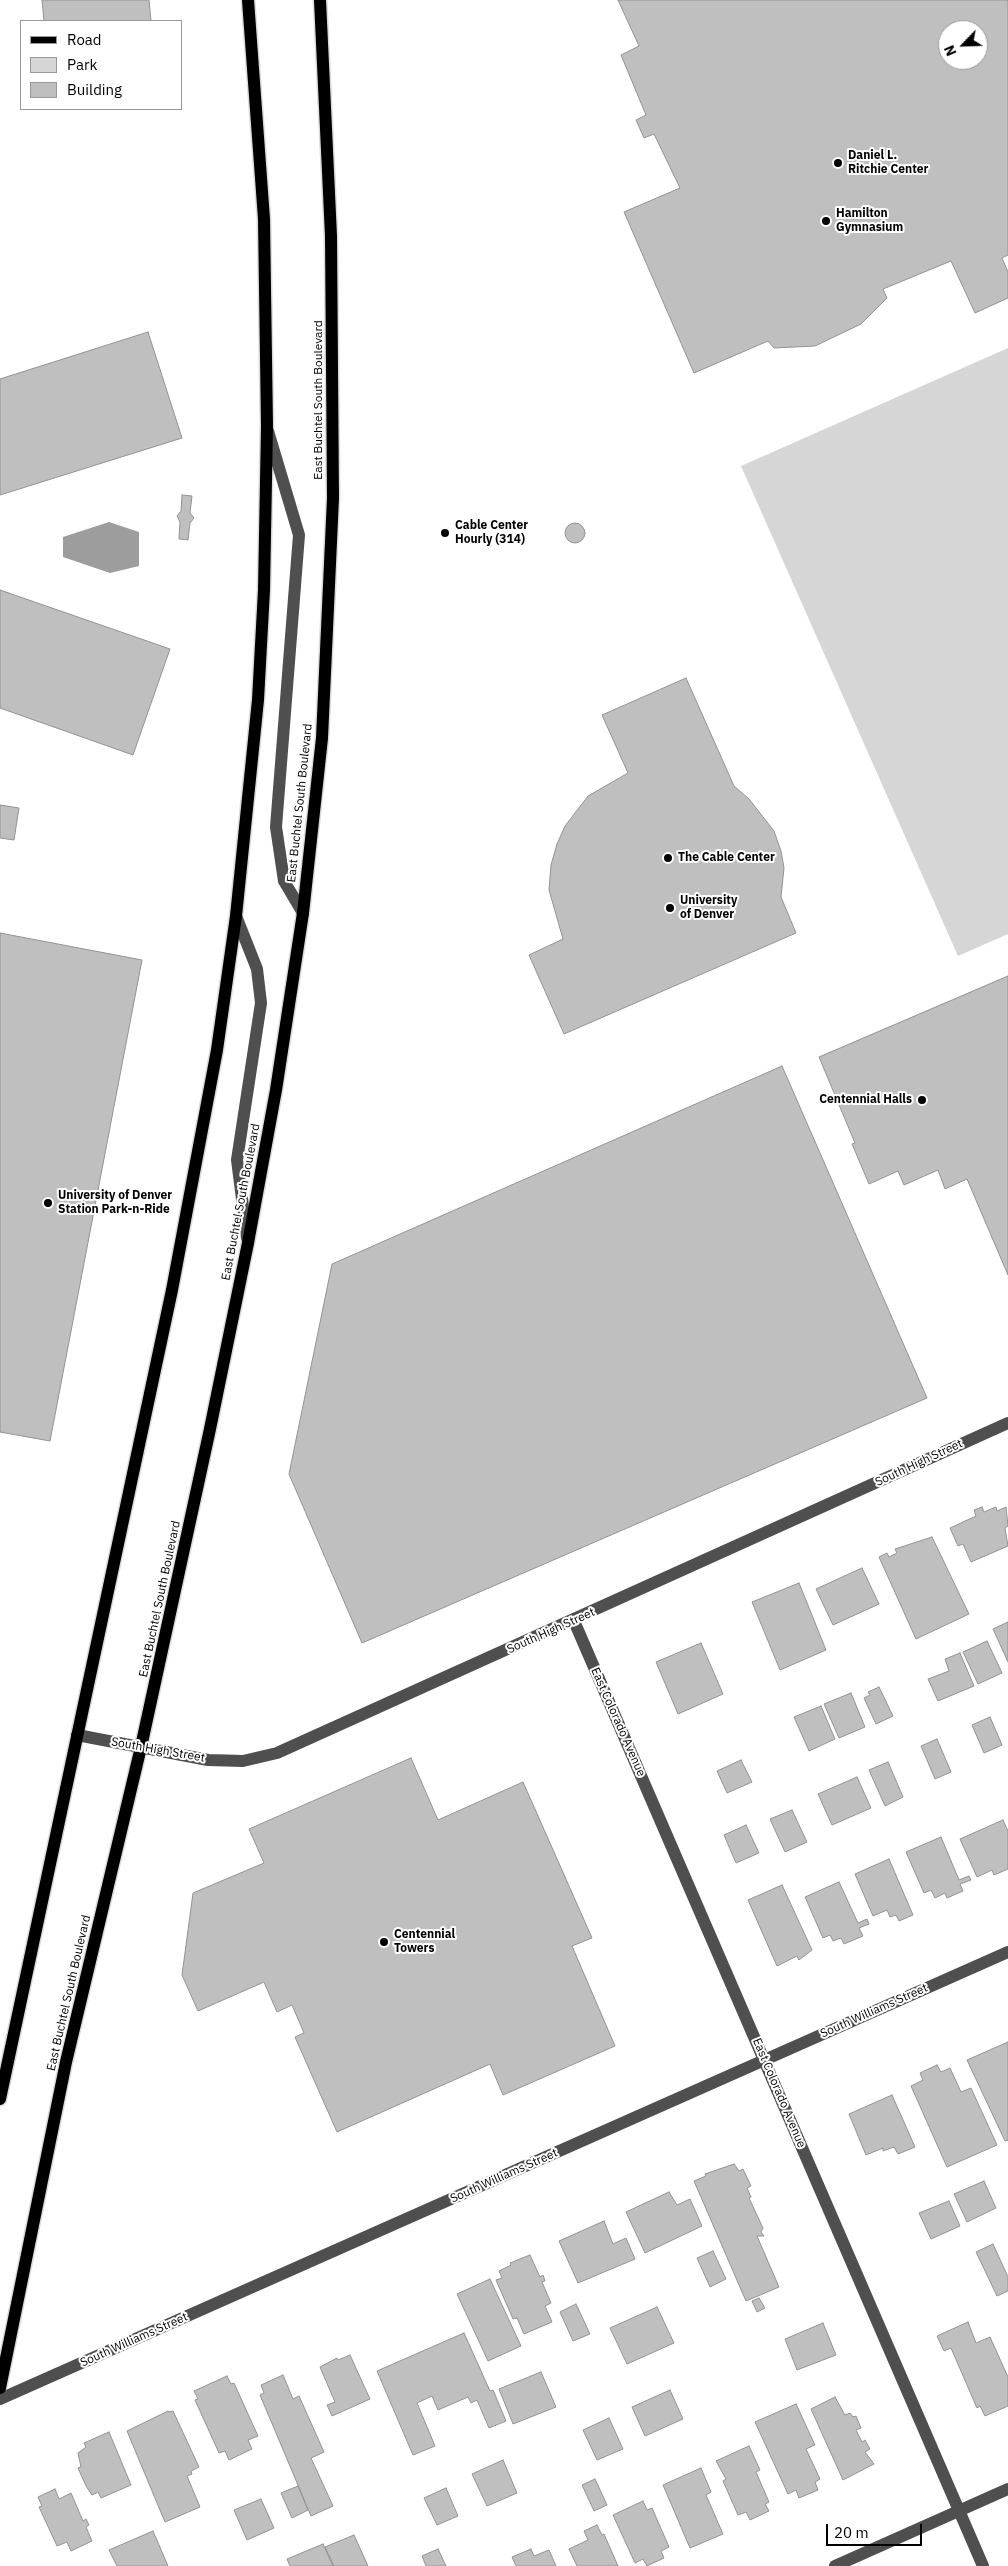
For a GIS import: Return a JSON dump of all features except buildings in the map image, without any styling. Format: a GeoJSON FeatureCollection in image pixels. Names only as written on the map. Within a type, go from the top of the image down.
{"type":"FeatureCollection","features":[{"type":"Feature","properties":{"kind":"main road"},"geometry":{"type":"LineString","coordinates":[[0,2099],[196,1165],[217,1050],[236,916],[258,700],[264,590],[267,426],[264,219],[248,0]]}},
{"type":"Feature","properties":{"kind":"main road","name":"East Buchtel South Boulevard"},"geometry":{"type":"LineString","coordinates":[[0,2388],[66,2062],[142,1747],[248,1243],[276,1090],[303,913],[322,738],[333,498],[331,236],[320,0]]}},
{"type":"Feature","properties":{"kind":"street"},"geometry":{"type":"LineString","coordinates":[[267,426],[299,535],[276,827],[284,881],[303,913]]}},
{"type":"Feature","properties":{"kind":"street"},"geometry":{"type":"LineString","coordinates":[[236,916],[257,969],[261,1003],[237,1160],[248,1243]]}},
{"type":"Feature","properties":{"kind":"street","name":"South High Street"},"geometry":{"type":"LineString","coordinates":[[77,1735],[208,1760],[232,1762],[277,1753],[574,1621],[1008,1423]]}},
{"type":"Feature","properties":{"kind":"street","name":"East Colorado Avenue"},"geometry":{"type":"LineString","coordinates":[[574,1621],[983,2566]]}},
{"type":"Feature","properties":{"kind":"street","name":"South Williams Street"},"geometry":{"type":"LineString","coordinates":[[0,2399],[1008,1952]]}},
{"type":"Feature","properties":{"kind":"street"},"geometry":{"type":"LineString","coordinates":[[835,2566],[1008,2489]]}},
{"type":"Feature","properties":{"kind":"green space"},"geometry":{"type":"Polygon","coordinates":[[[1008,348],[1008,934],[958,956],[741,466],[1008,348]]]}},
{"type":"Feature","properties":{"kind":"shaded area"},"geometry":{"type":"Polygon","coordinates":[[[109,522],[139,532],[139,566],[110,573],[63,557],[63,537],[109,522]]]}},
{"type":"Feature","properties":{"kind":"place","name":"Daniel L. Ritchie Center"},"geometry":{"type":"Point","coordinates":[838,163]}},
{"type":"Feature","properties":{"kind":"place","name":"Hamilton Gymnasium"},"geometry":{"type":"Point","coordinates":[826,221]}},
{"type":"Feature","properties":{"kind":"place","name":"Cable Center Hourly (314)"},"geometry":{"type":"Point","coordinates":[445,533]}},
{"type":"Feature","properties":{"kind":"place","name":"The Cable Center"},"geometry":{"type":"Point","coordinates":[668,858]}},
{"type":"Feature","properties":{"kind":"place","name":"University of Denver"},"geometry":{"type":"Point","coordinates":[670,908]}},
{"type":"Feature","properties":{"kind":"place","name":"Centennial Halls"},"geometry":{"type":"Point","coordinates":[922,1100]}},
{"type":"Feature","properties":{"kind":"place","name":"University of Denver Station Park-n-Ride"},"geometry":{"type":"Point","coordinates":[48,1203]}},
{"type":"Feature","properties":{"kind":"place","name":"Centennial Towers"},"geometry":{"type":"Point","coordinates":[384,1942]}}]}
